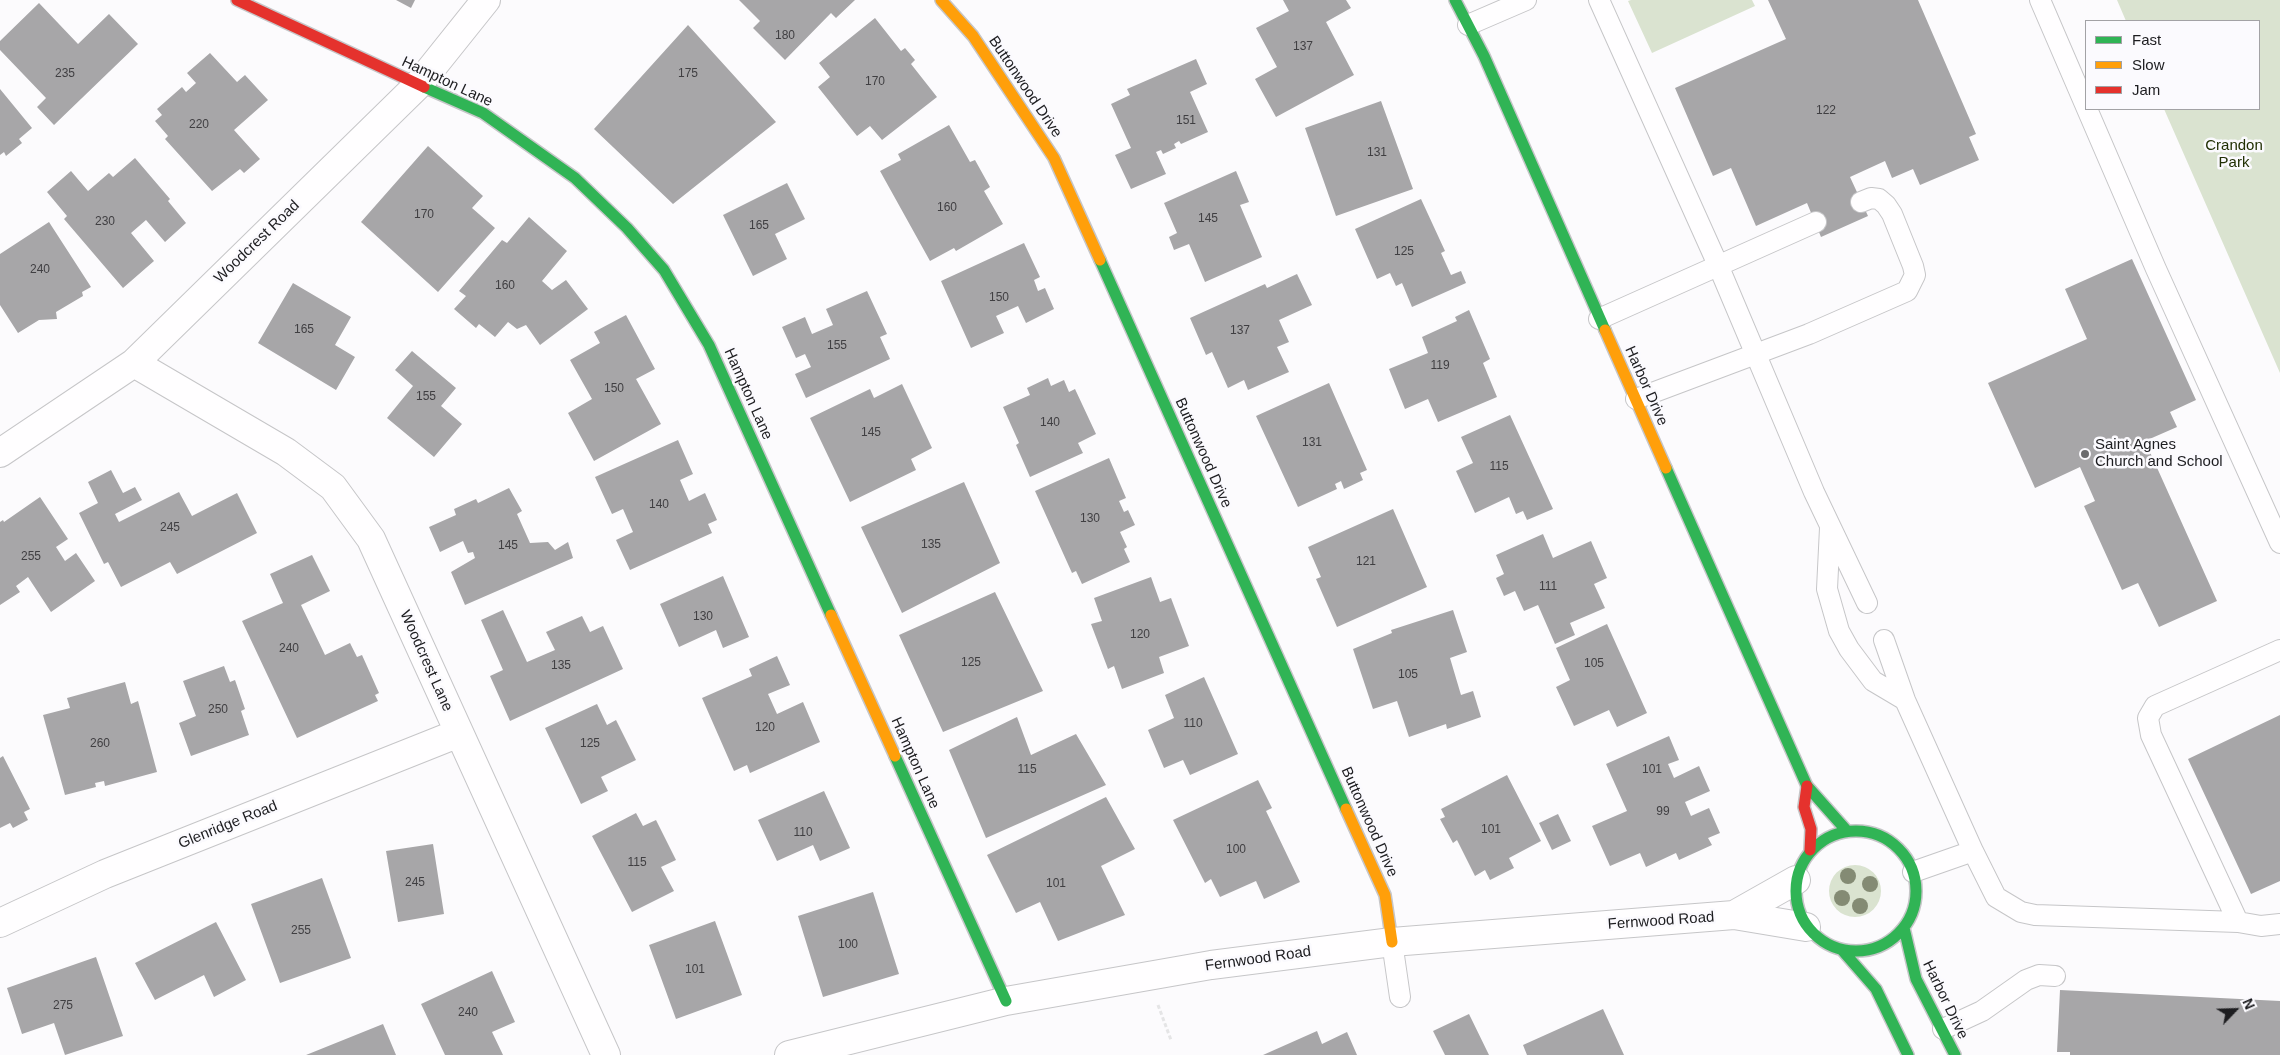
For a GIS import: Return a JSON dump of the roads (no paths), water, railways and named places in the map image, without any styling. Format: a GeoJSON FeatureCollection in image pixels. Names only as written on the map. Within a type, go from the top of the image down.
{"type":"FeatureCollection","features":[{"type":"Feature","properties":{"kind":"street","name":"Hampton Lane"},"geometry":{"type":"LineString","coordinates":[[237,0],[418,85],[483,113],[574,178],[627,228],[664,270],[709,345],[1006,1001]]}},
{"type":"Feature","properties":{"kind":"street","name":"Woodcrest Road"},"geometry":{"type":"LineString","coordinates":[[0,453],[134,363],[418,85],[486,0]]}},
{"type":"Feature","properties":{"kind":"street","name":"Buttonwood Drive"},"geometry":{"type":"LineString","coordinates":[[941,0],[973,36],[1054,158],[1385,895],[1392,942]]}},
{"type":"Feature","properties":{"kind":"street","name":"Harbor Drive"},"geometry":{"type":"LineString","coordinates":[[1455,0],[1468,25],[1636,399],[1807,786],[1847,831]]}},
{"type":"Feature","properties":{"kind":"street","name":"Woodcrest Lane"},"geometry":{"type":"LineString","coordinates":[[134,363],[286,452],[333,487],[371,539],[606,1055]]}},
{"type":"Feature","properties":{"kind":"street","name":"Glenridge Road"},"geometry":{"type":"LineString","coordinates":[[0,922],[105,874],[459,733]]}},
{"type":"Feature","properties":{"kind":"street","name":"Harbor Drive"},"geometry":{"type":"LineString","coordinates":[[1807,786],[1804,807],[1811,829],[1810,850]]}},
{"type":"Feature","properties":{"kind":"street"},"geometry":{"type":"LineString","coordinates":[[1847,831],[1865,831],[1882,836],[1897,847],[1913,872],[1915,900],[1912,913],[1904,928],[1891,940],[1876,948],[1859,952],[1842,950],[1826,944],[1806,926],[1797,904],[1796,880],[1810,850],[1830,836],[1847,831]]}},
{"type":"Feature","properties":{"kind":"street","name":"Fernwood Road"},"geometry":{"type":"LineString","coordinates":[[1734,915],[1796,880]]}},
{"type":"Feature","properties":{"kind":"street","name":"Fernwood Road"},"geometry":{"type":"LineString","coordinates":[[789,1055],[1006,1001],[1211,965],[1392,942],[1734,915],[1806,926]]}},
{"type":"Feature","properties":{"kind":"street","name":"Harbor Drive"},"geometry":{"type":"LineString","coordinates":[[1904,928],[1916,978],[1955,1055]]}},
{"type":"Feature","properties":{"kind":"street"},"geometry":{"type":"LineString","coordinates":[[1842,950],[1876,989],[1908,1055]]}},
{"type":"Feature","properties":{"kind":"lane"},"geometry":{"type":"LineString","coordinates":[[1468,25],[1526,0]]}},
{"type":"Feature","properties":{"kind":"lane"},"geometry":{"type":"LineString","coordinates":[[1599,0],[1718,266],[1830,528],[1867,603]]}},
{"type":"Feature","properties":{"kind":"lane"},"geometry":{"type":"LineString","coordinates":[[2040,0],[2085,104]]}},
{"type":"Feature","properties":{"kind":"lane"},"geometry":{"type":"LineString","coordinates":[[2087,110],[2156,269],[2280,543]]}},
{"type":"Feature","properties":{"kind":"lane"},"geometry":{"type":"LineString","coordinates":[[1636,399],[1809,334],[1907,291],[1915,275],[1892,214],[1879,199],[1871,198],[1861,202]]}},
{"type":"Feature","properties":{"kind":"lane"},"geometry":{"type":"LineString","coordinates":[[1599,319],[1816,222]]}},
{"type":"Feature","properties":{"kind":"lane"},"geometry":{"type":"LineString","coordinates":[[1830,528],[1826,589],[1839,631],[1849,649],[1873,681],[1905,700]]}},
{"type":"Feature","properties":{"kind":"lane"},"geometry":{"type":"LineString","coordinates":[[1884,640],[1905,700],[1972,851],[1996,897],[2020,912],[2035,915],[2238,922],[2261,926],[2280,924]]}},
{"type":"Feature","properties":{"kind":"lane"},"geometry":{"type":"LineString","coordinates":[[2238,922],[2151,735],[2148,718],[2155,706],[2280,650]]}},
{"type":"Feature","properties":{"kind":"lane"},"geometry":{"type":"LineString","coordinates":[[1913,872],[1972,851]]}},
{"type":"Feature","properties":{"kind":"lane"},"geometry":{"type":"LineString","coordinates":[[1392,942],[1400,997]]}},
{"type":"Feature","properties":{"kind":"lane"},"geometry":{"type":"LineString","coordinates":[[1943,1029],[1982,1011],[2026,980],[2039,975],[2055,976]]}},
{"type":"Feature","properties":{"kind":"place","name":"Saint Agnes Church and School"},"geometry":{"type":"Point","coordinates":[2085,454]}},
{"type":"Feature","properties":{"kind":"park label","name":"Crandon Park"},"geometry":{"type":"Point","coordinates":[2234,154]}}]}
